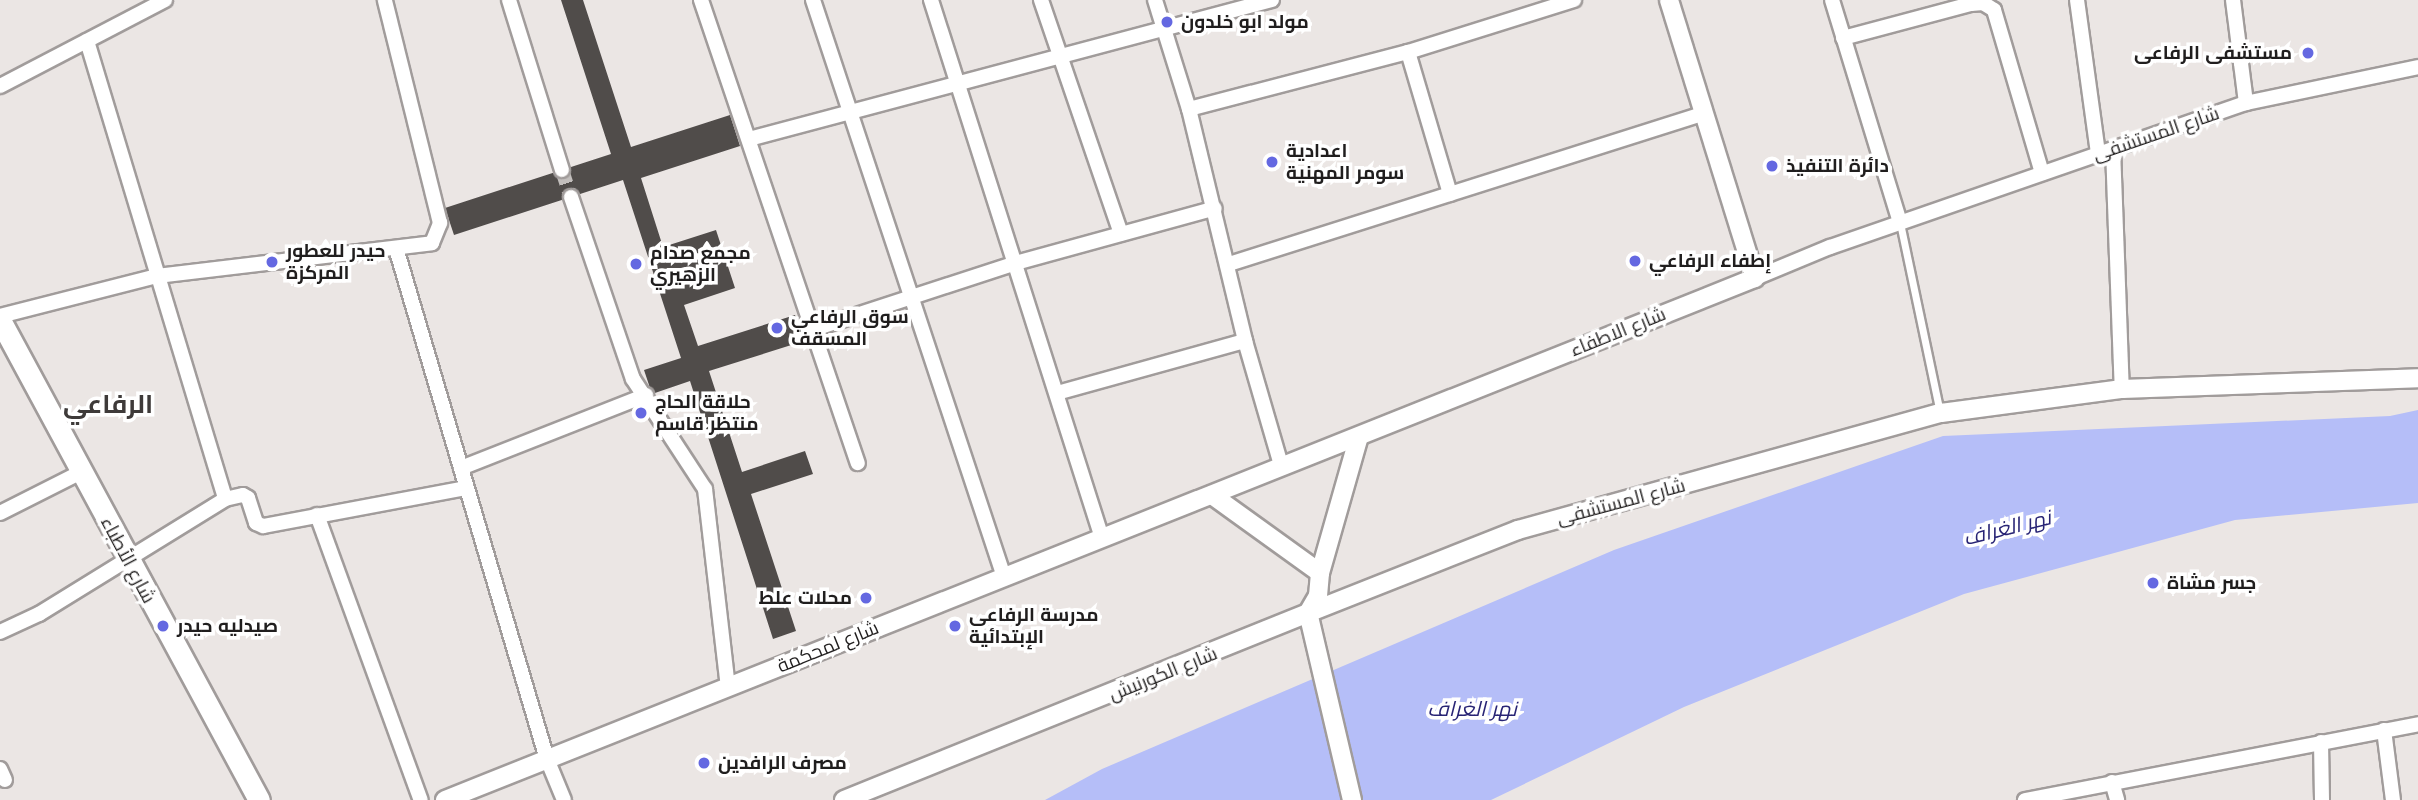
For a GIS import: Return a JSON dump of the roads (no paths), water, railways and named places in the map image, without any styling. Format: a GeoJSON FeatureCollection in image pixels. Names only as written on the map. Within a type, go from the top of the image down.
{"type":"FeatureCollection","features":[{"type":"Feature","properties":{"kind":"main road","name":"شارع الأطباء"},"geometry":{"type":"LineString","coordinates":[[0,318],[126,557],[259,800]]}},
{"type":"Feature","properties":{"kind":"street"},"geometry":{"type":"LineString","coordinates":[[0,86],[165,0]]}},
{"type":"Feature","properties":{"kind":"street"},"geometry":{"type":"LineString","coordinates":[[0,318],[157,276],[432,243],[440,223],[385,0]]}},
{"type":"Feature","properties":{"kind":"street"},"geometry":{"type":"LineString","coordinates":[[509,0],[562,170]]}},
{"type":"Feature","properties":{"kind":"street"},"geometry":{"type":"LineString","coordinates":[[702,0],[858,463]]}},
{"type":"Feature","properties":{"kind":"street"},"geometry":{"type":"LineString","coordinates":[[813,0],[1004,577]]}},
{"type":"Feature","properties":{"kind":"street"},"geometry":{"type":"LineString","coordinates":[[932,0],[1102,538]]}},
{"type":"Feature","properties":{"kind":"street"},"geometry":{"type":"LineString","coordinates":[[1041,0],[1121,234]]}},
{"type":"Feature","properties":{"kind":"street"},"geometry":{"type":"LineString","coordinates":[[1155,0],[1189,109],[1229,264],[1245,341],[1282,468]]}},
{"type":"Feature","properties":{"kind":"street"},"geometry":{"type":"LineString","coordinates":[[1211,17],[1222,0]]}},
{"type":"Feature","properties":{"kind":"street"},"geometry":{"type":"LineString","coordinates":[[750,139],[851,111],[960,87],[1272,0]]}},
{"type":"Feature","properties":{"kind":"street"},"geometry":{"type":"LineString","coordinates":[[1189,109],[1408,52],[1574,0]]}},
{"type":"Feature","properties":{"kind":"street"},"geometry":{"type":"LineString","coordinates":[[1669,0],[1755,278]]}},
{"type":"Feature","properties":{"kind":"street"},"geometry":{"type":"LineString","coordinates":[[1832,0],[1900,222]]}},
{"type":"Feature","properties":{"kind":"street"},"geometry":{"type":"LineString","coordinates":[[2077,0],[2098,154]]}},
{"type":"Feature","properties":{"kind":"street"},"geometry":{"type":"LineString","coordinates":[[2233,0],[2246,103]]}},
{"type":"Feature","properties":{"kind":"street"},"geometry":{"type":"LineString","coordinates":[[1843,38],[1971,4],[1983,3],[1994,10],[2042,173]]}},
{"type":"Feature","properties":{"kind":"street"},"geometry":{"type":"LineString","coordinates":[[87,41],[225,499]]}},
{"type":"Feature","properties":{"kind":"street"},"geometry":{"type":"LineString","coordinates":[[1408,52],[1450,194]]}},
{"type":"Feature","properties":{"kind":"street","name":"شارع المستشفى"},"geometry":{"type":"LineString","coordinates":[[1755,278],[1900,222],[2246,103],[2418,67]]}},
{"type":"Feature","properties":{"kind":"street"},"geometry":{"type":"LineString","coordinates":[[1229,264],[1704,113]]}},
{"type":"Feature","properties":{"kind":"street"},"geometry":{"type":"LineString","coordinates":[[2113,149],[2122,389]]}},
{"type":"Feature","properties":{"kind":"street"},"geometry":{"type":"LineString","coordinates":[[571,197],[633,379],[646,395],[705,489],[728,687]]}},
{"type":"Feature","properties":{"kind":"street"},"geometry":{"type":"LineString","coordinates":[[814,329],[1016,264],[1215,208]]}},
{"type":"Feature","properties":{"kind":"street"},"geometry":{"type":"LineString","coordinates":[[396,248],[547,759],[564,800]]}},
{"type":"Feature","properties":{"kind":"street","name":"شارع الاطفاء"},"geometry":{"type":"LineString","coordinates":[[1212,495],[1755,278]]}},
{"type":"Feature","properties":{"kind":"street"},"geometry":{"type":"LineString","coordinates":[[1057,393],[1245,341]]}},
{"type":"Feature","properties":{"kind":"street","name":"شارع المستشفى"},"geometry":{"type":"LineString","coordinates":[[1308,613],[1518,530],[1941,412],[2122,389],[2418,378]]}},
{"type":"Feature","properties":{"kind":"street"},"geometry":{"type":"LineString","coordinates":[[461,468],[646,395]]}},
{"type":"Feature","properties":{"kind":"street"},"geometry":{"type":"LineString","coordinates":[[1352,800],[1308,613],[1318,596],[1320,573],[1359,436]]}},
{"type":"Feature","properties":{"kind":"street"},"geometry":{"type":"LineString","coordinates":[[0,513],[81,472]]}},
{"type":"Feature","properties":{"kind":"street"},"geometry":{"type":"LineString","coordinates":[[0,632],[39,614],[126,557],[225,499],[243,495],[248,498],[256,523],[263,526],[466,488]]}},
{"type":"Feature","properties":{"kind":"street"},"geometry":{"type":"LineString","coordinates":[[1212,495],[1320,573]]}},
{"type":"Feature","properties":{"kind":"street","name":"شارع لمحكمة"},"geometry":{"type":"LineString","coordinates":[[445,800],[1212,495]]}},
{"type":"Feature","properties":{"kind":"street"},"geometry":{"type":"LineString","coordinates":[[317,515],[421,800]]}},
{"type":"Feature","properties":{"kind":"street","name":"شارع الكورنيش"},"geometry":{"type":"LineString","coordinates":[[844,800],[1308,613]]}},
{"type":"Feature","properties":{"kind":"street"},"geometry":{"type":"LineString","coordinates":[[2025,800],[2418,724]]}},
{"type":"Feature","properties":{"kind":"street"},"geometry":{"type":"LineString","coordinates":[[2384,730],[2393,800]]}},
{"type":"Feature","properties":{"kind":"street"},"geometry":{"type":"LineString","coordinates":[[2321,742],[2322,800]]}},
{"type":"Feature","properties":{"kind":"street"},"geometry":{"type":"LineString","coordinates":[[2112,782],[2117,800]]}},
{"type":"Feature","properties":{"kind":"lane"},"geometry":{"type":"LineString","coordinates":[[1900,222],[1941,412]]}},
{"type":"Feature","properties":{"kind":"water","name":"نهر الغراف"},"geometry":{"type":"Polygon","coordinates":[[[2418,410],[2418,503],[2235,520],[1964,594],[1684,707],[1491,800],[1045,800],[1102,769],[1614,550],[1943,436],[2390,416],[2418,410]]]}},
{"type":"Feature","properties":{"kind":"tunnel"},"geometry":{"type":"LineString","coordinates":[[562,170],[571,197]]}},
{"type":"Feature","properties":{"kind":"place","name":"مولد ابو خلدون"},"geometry":{"type":"Point","coordinates":[1167,22]}},
{"type":"Feature","properties":{"kind":"place","name":"مستشفی الرفاعی"},"geometry":{"type":"Point","coordinates":[2308,53]}},
{"type":"Feature","properties":{"kind":"place","name":"اعدادية سومر المهنية"},"geometry":{"type":"Point","coordinates":[1272,162]}},
{"type":"Feature","properties":{"kind":"place","name":"دائرة التنفيذ"},"geometry":{"type":"Point","coordinates":[1772,166]}},
{"type":"Feature","properties":{"kind":"place","name":"إطفاء الرفاعي"},"geometry":{"type":"Point","coordinates":[1635,261]}},
{"type":"Feature","properties":{"kind":"place","name":"حيدر للعطور المركزة"},"geometry":{"type":"Point","coordinates":[272,262]}},
{"type":"Feature","properties":{"kind":"place","name":"مجمع صدام الزهيري"},"geometry":{"type":"Point","coordinates":[636,264]}},
{"type":"Feature","properties":{"kind":"place","name":"سوق الرفاعي المسقف"},"geometry":{"type":"Point","coordinates":[777,328]}},
{"type":"Feature","properties":{"kind":"place","name":"حلاقة الحاج منتظر قاسم"},"geometry":{"type":"Point","coordinates":[641,413]}},
{"type":"Feature","properties":{"kind":"place","name":"جسر مشاة"},"geometry":{"type":"Point","coordinates":[2153,583]}},
{"type":"Feature","properties":{"kind":"place","name":"محلات علط"},"geometry":{"type":"Point","coordinates":[866,598]}},
{"type":"Feature","properties":{"kind":"place","name":"صيدليه حيدر"},"geometry":{"type":"Point","coordinates":[163,626]}},
{"type":"Feature","properties":{"kind":"place","name":"مدرسة الرفاعي الإبتدائية"},"geometry":{"type":"Point","coordinates":[955,626]}},
{"type":"Feature","properties":{"kind":"place","name":"مصرف الرافدين"},"geometry":{"type":"Point","coordinates":[704,763]}},
{"type":"Feature","properties":{"kind":"district","name":"الرفاعي"},"geometry":{"type":"Point","coordinates":[108,405]}}]}
